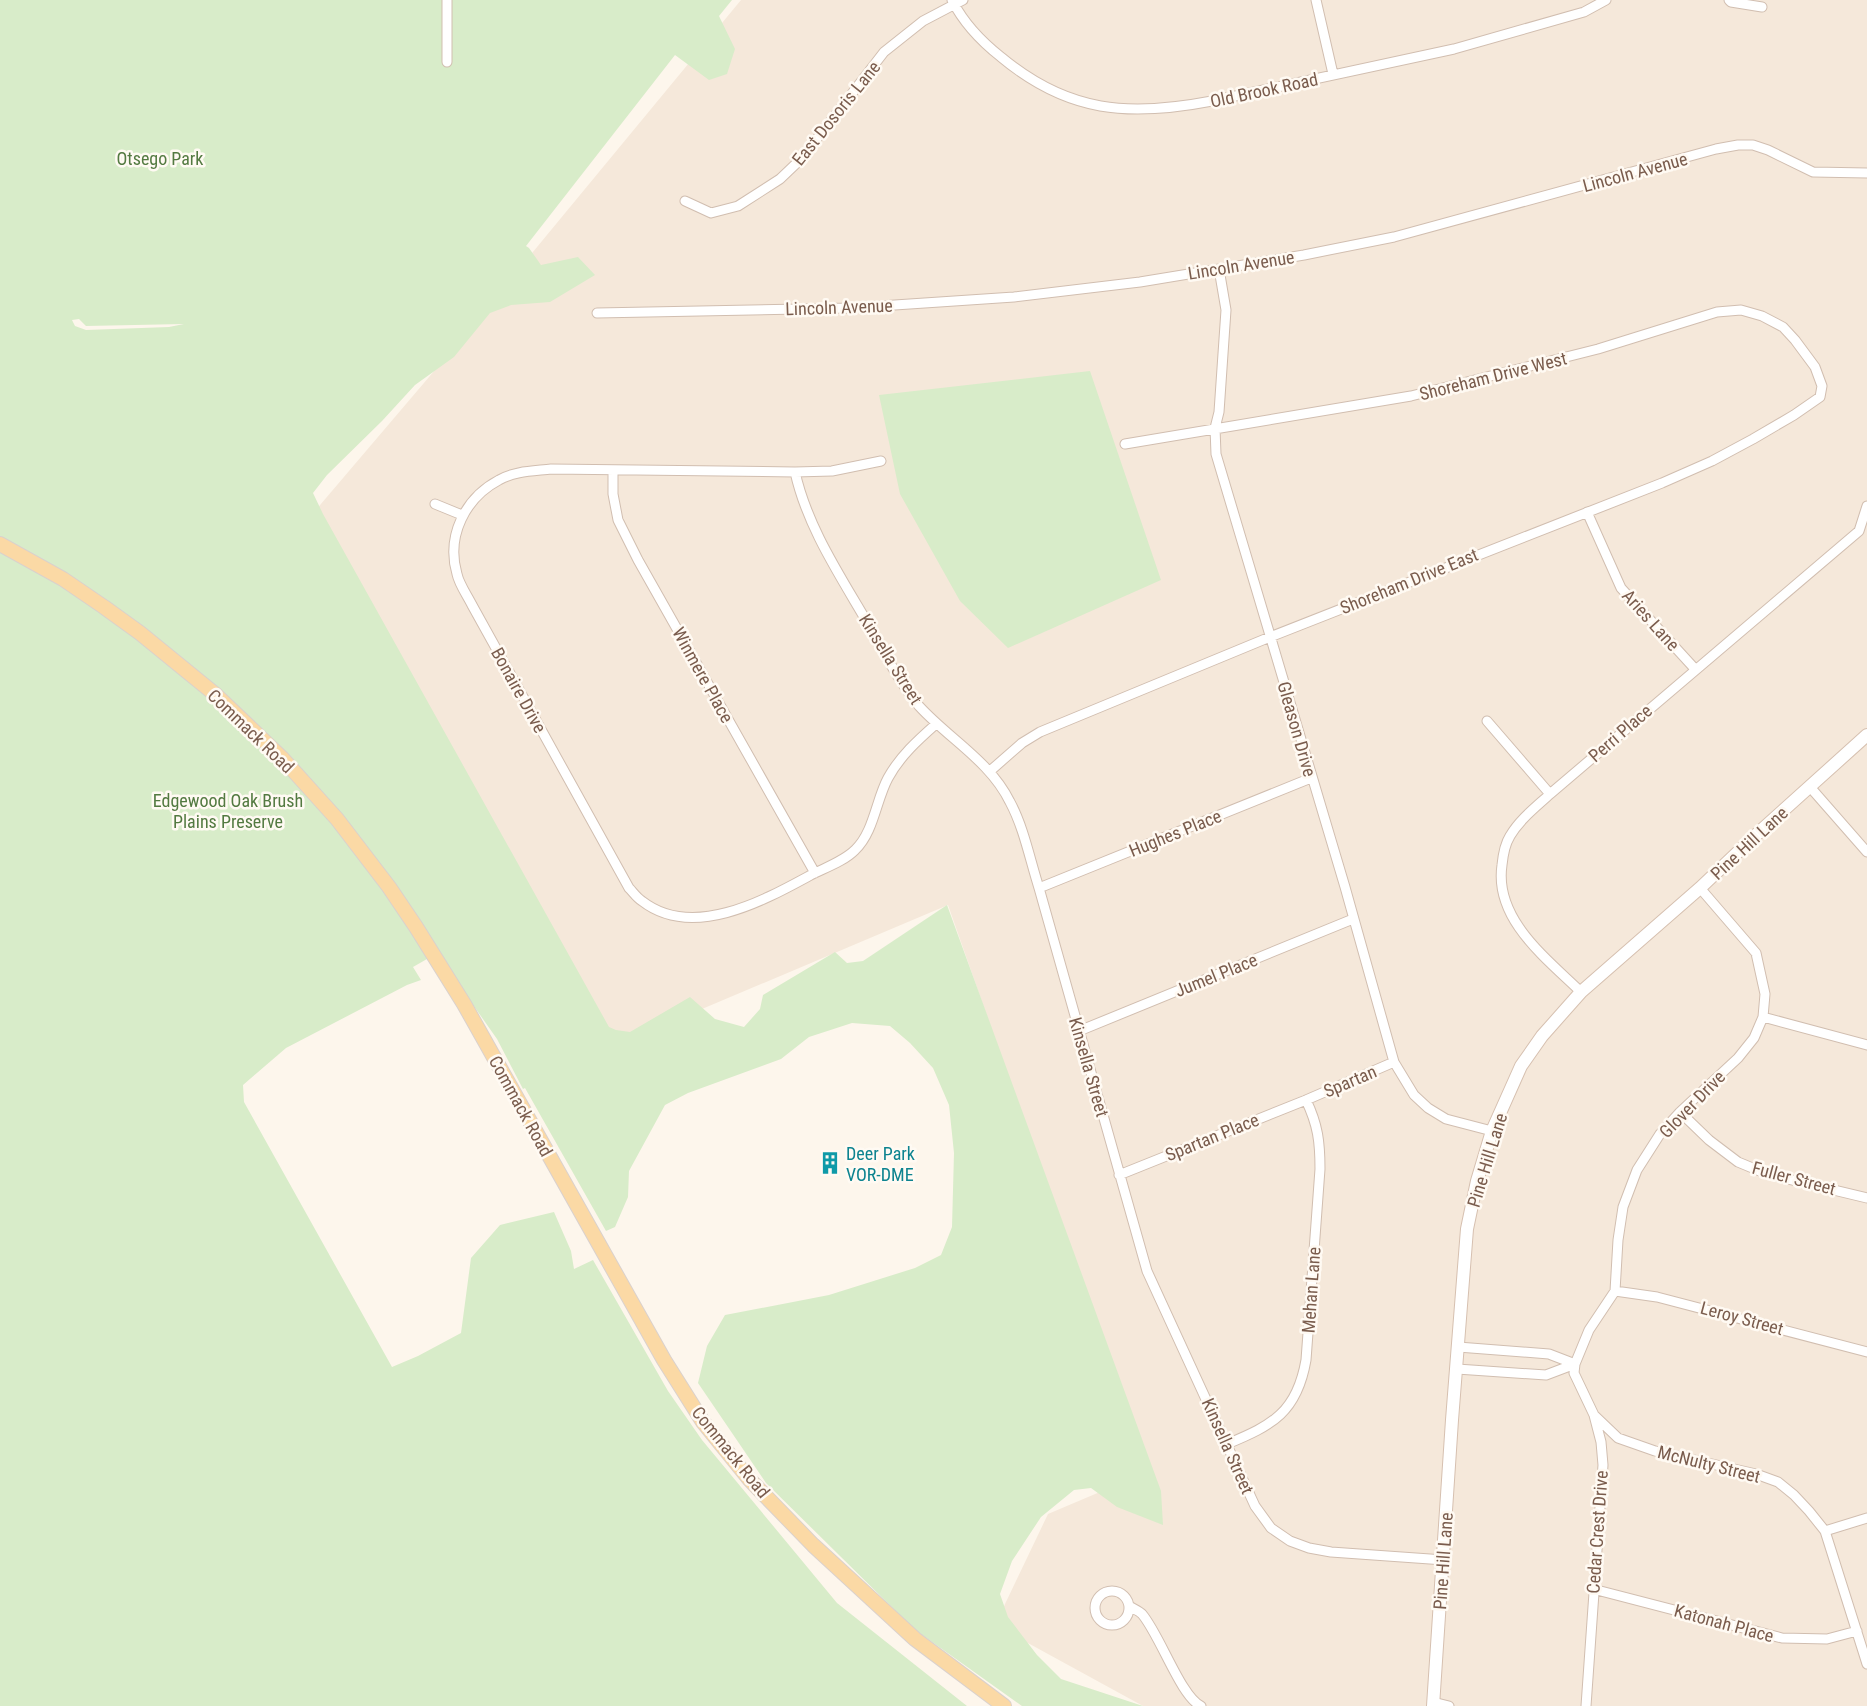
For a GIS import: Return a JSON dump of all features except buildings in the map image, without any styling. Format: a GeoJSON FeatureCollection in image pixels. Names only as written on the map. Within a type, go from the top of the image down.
{"type":"FeatureCollection","features":[{"type":"Feature","properties":{"kind":"main road","name":"Commack Road"},"geometry":{"type":"LineString","coordinates":[[0,544],[63,579],[140,633],[208,689],[282,758],[337,818],[389,887],[464,1004],[659,1351],[703,1422],[750,1480],[813,1545],[915,1639],[1004,1706]]}},
{"type":"Feature","properties":{"kind":"street"},"geometry":{"type":"LineString","coordinates":[[447,0],[447,62]]}},
{"type":"Feature","properties":{"kind":"street","name":"East Dosoris Lane"},"geometry":{"type":"LineString","coordinates":[[685,201],[712,213],[738,206],[780,179],[802,158],[884,52],[923,21],[953,3],[963,0]]}},
{"type":"Feature","properties":{"kind":"street"},"geometry":{"type":"LineString","coordinates":[[1316,0],[1333,74]]}},
{"type":"Feature","properties":{"kind":"street","name":"Old Brook Road"},"geometry":{"type":"LineString","coordinates":[[953,3],[984,43],[1022,75],[1047,89],[1097,106],[1145,110],[1176,108],[1472,44],[1584,12],[1606,0]]}},
{"type":"Feature","properties":{"kind":"street"},"geometry":{"type":"LineString","coordinates":[[1729,0],[1731,2],[1762,7]]}},
{"type":"Feature","properties":{"kind":"street","name":"Lincoln Avenue"},"geometry":{"type":"LineString","coordinates":[[597,313],[850,308],[1014,297],[1140,282],[1219,270],[1394,237],[1716,150],[1738,146],[1752,145],[1768,150],[1813,172],[1867,173]]}},
{"type":"Feature","properties":{"kind":"street","name":"Gleason Drive"},"geometry":{"type":"LineString","coordinates":[[1219,270],[1226,310],[1219,412],[1215,428],[1216,454],[1354,919],[1394,1062],[1414,1095],[1428,1108],[1446,1119],[1492,1131]]}},
{"type":"Feature","properties":{"kind":"street","name":"Shoreham Drive West"},"geometry":{"type":"LineString","coordinates":[[1125,444],[1411,396],[1563,358],[1710,314],[1741,310],[1762,316],[1783,326],[1815,367],[1822,386]]}},
{"type":"Feature","properties":{"kind":"street","name":"Shoreham Drive East"},"geometry":{"type":"LineString","coordinates":[[990,771],[1022,743],[1040,732],[1270,637],[1662,483],[1712,460],[1753,439],[1810,405],[1820,397],[1822,386]]}},
{"type":"Feature","properties":{"kind":"street","name":"Bonaire Drive"},"geometry":{"type":"LineString","coordinates":[[881,461],[832,471],[551,469],[523,472],[500,479],[481,493],[462,515],[456,530],[454,552],[457,574],[472,605],[629,888],[642,902],[659,911],[679,917],[702,918],[723,914],[781,891],[841,860],[855,850],[865,837],[889,777],[909,748],[936,724]]}},
{"type":"Feature","properties":{"kind":"street","name":"Winmere Place"},"geometry":{"type":"LineString","coordinates":[[614,470],[613,494],[618,520],[815,873]]}},
{"type":"Feature","properties":{"kind":"street","name":"Kinsella Street"},"geometry":{"type":"LineString","coordinates":[[795,472],[800,496],[822,543],[900,680],[936,724],[990,771],[1010,802],[1022,831],[1039,888],[1147,1270],[1255,1506],[1271,1528],[1290,1541],[1310,1548],[1331,1552],[1444,1560]]}},
{"type":"Feature","properties":{"kind":"street"},"geometry":{"type":"LineString","coordinates":[[435,504],[462,515]]}},
{"type":"Feature","properties":{"kind":"street","name":"Perri Place"},"geometry":{"type":"LineString","coordinates":[[1581,992],[1521,930],[1506,907],[1500,878],[1503,854],[1510,836],[1522,819],[1550,794],[1858,531],[1867,506]]}},
{"type":"Feature","properties":{"kind":"street","name":"Aries Lane"},"geometry":{"type":"LineString","coordinates":[[1587,512],[1621,588],[1695,669]]}},
{"type":"Feature","properties":{"kind":"street"},"geometry":{"type":"LineString","coordinates":[[1487,721],[1550,794]]}},
{"type":"Feature","properties":{"kind":"street","name":"Pine Hill Lane"},"geometry":{"type":"LineString","coordinates":[[1433,1704],[1467,1229],[1477,1181],[1492,1131],[1521,1066],[1542,1036],[1581,992],[1700,888],[1756,835],[1867,736]]}},
{"type":"Feature","properties":{"kind":"street","name":"Hughes Place"},"geometry":{"type":"LineString","coordinates":[[1039,888],[1311,778]]}},
{"type":"Feature","properties":{"kind":"street"},"geometry":{"type":"LineString","coordinates":[[1810,787],[1867,852]]}},
{"type":"Feature","properties":{"kind":"street","name":"Glover Drive"},"geometry":{"type":"LineString","coordinates":[[1615,1291],[1618,1240],[1623,1207],[1637,1170],[1660,1134],[1680,1112],[1738,1058],[1754,1038],[1762,1016],[1765,994],[1756,953],[1700,888]]}},
{"type":"Feature","properties":{"kind":"street","name":"Jumel Place"},"geometry":{"type":"LineString","coordinates":[[1079,1031],[1354,919]]}},
{"type":"Feature","properties":{"kind":"street"},"geometry":{"type":"LineString","coordinates":[[1762,1016],[1867,1045]]}},
{"type":"Feature","properties":{"kind":"street","name":"Spartan"},"geometry":{"type":"LineString","coordinates":[[1306,1100],[1394,1062]]}},
{"type":"Feature","properties":{"kind":"street","name":"Spartan Place"},"geometry":{"type":"LineString","coordinates":[[1119,1175],[1306,1100]]}},
{"type":"Feature","properties":{"kind":"street","name":"Mehan Lane"},"geometry":{"type":"LineString","coordinates":[[1227,1444],[1270,1423],[1285,1409],[1296,1394],[1302,1379],[1306,1360],[1320,1169],[1320,1142],[1315,1119],[1306,1100]]}},
{"type":"Feature","properties":{"kind":"street","name":"Fuller Street"},"geometry":{"type":"LineString","coordinates":[[1680,1112],[1709,1140],[1738,1162],[1767,1174],[1867,1198]]}},
{"type":"Feature","properties":{"kind":"street"},"geometry":{"type":"LineString","coordinates":[[1457,1369],[1546,1376],[1575,1364],[1589,1330],[1615,1291]]}},
{"type":"Feature","properties":{"kind":"street","name":"Leroy Street"},"geometry":{"type":"LineString","coordinates":[[1615,1291],[1674,1301],[1867,1352]]}},
{"type":"Feature","properties":{"kind":"street"},"geometry":{"type":"LineString","coordinates":[[1458,1348],[1549,1354],[1575,1364]]}},
{"type":"Feature","properties":{"kind":"street","name":"Cedar Crest Drive"},"geometry":{"type":"LineString","coordinates":[[1575,1364],[1574,1373],[1594,1415],[1601,1442],[1602,1465],[1586,1706]]}},
{"type":"Feature","properties":{"kind":"street","name":"McNulty Street"},"geometry":{"type":"LineString","coordinates":[[1594,1415],[1618,1438],[1655,1451],[1756,1474],[1778,1482],[1809,1511],[1825,1531],[1867,1664]]}},
{"type":"Feature","properties":{"kind":"street"},"geometry":{"type":"LineString","coordinates":[[1825,1531],[1867,1518]]}},
{"type":"Feature","properties":{"kind":"street","name":"Katonah Place"},"geometry":{"type":"LineString","coordinates":[[1593,1589],[1782,1638],[1828,1639],[1857,1631]]}},
{"type":"Feature","properties":{"kind":"street"},"geometry":{"type":"LineString","coordinates":[[1129,1606],[1142,1613],[1164,1649],[1185,1690],[1196,1704],[1201,1706]]}},
{"type":"Feature","properties":{"kind":"street"},"geometry":{"type":"LineString","coordinates":[[1433,1704],[1449,1706]]}},
{"type":"Feature","properties":{"kind":"shaded area"},"geometry":{"type":"Polygon","coordinates":[[[741,0],[1867,0],[1867,1706],[1143,1706],[995,1625],[1048,1514],[1147,1472],[948,905],[605,1050],[309,518],[452,350],[741,0]]]}},
{"type":"Feature","properties":{"kind":"green space","name":"Edgewood Oak Brush Plains Preserve"},"geometry":{"type":"Polygon","coordinates":[[[0,0],[732,0],[719,16],[735,49],[727,74],[709,80],[675,55],[526,246],[541,265],[578,257],[595,275],[550,302],[511,305],[490,313],[454,357],[415,385],[382,421],[327,475],[313,493],[609,1027],[630,1032],[690,997],[715,1019],[744,1027],[760,1009],[763,995],[835,952],[847,963],[863,961],[947,905],[1161,1491],[1163,1525],[1117,1507],[1091,1488],[1074,1490],[1041,1517],[1012,1561],[1000,1594],[1008,1617],[1037,1655],[1061,1679],[1143,1706],[1022,1706],[914,1629],[766,1483],[698,1383],[707,1346],[725,1315],[829,1295],[915,1268],[941,1255],[952,1227],[954,1153],[949,1105],[933,1068],[910,1043],[890,1026],[852,1023],[809,1037],[781,1059],[688,1093],[665,1105],[629,1171],[628,1197],[615,1227],[606,1231],[525,1088],[523,1089],[497,1039],[440,958],[427,959],[413,967],[421,980],[407,985],[286,1048],[243,1085],[244,1102],[392,1367],[418,1356],[461,1333],[471,1258],[500,1225],[554,1212],[571,1251],[574,1269],[593,1260],[668,1391],[702,1440],[837,1603],[967,1706],[0,1706],[0,0]],[[79,319],[72,320],[75,326],[86,330],[169,327],[184,324],[86,326],[79,319]]]}},
{"type":"Feature","properties":{"kind":"green space"},"geometry":{"type":"Polygon","coordinates":[[[1090,371],[1161,580],[1008,648],[960,601],[900,494],[879,395],[1090,371]]]}},
{"type":"Feature","properties":{"kind":"place","name":"Deer Park VOR-DME"},"geometry":{"type":"Point","coordinates":[830,1163]}},
{"type":"Feature","properties":{"kind":"park label","name":"Otsego Park"},"geometry":{"type":"Point","coordinates":[160,158]}}]}
